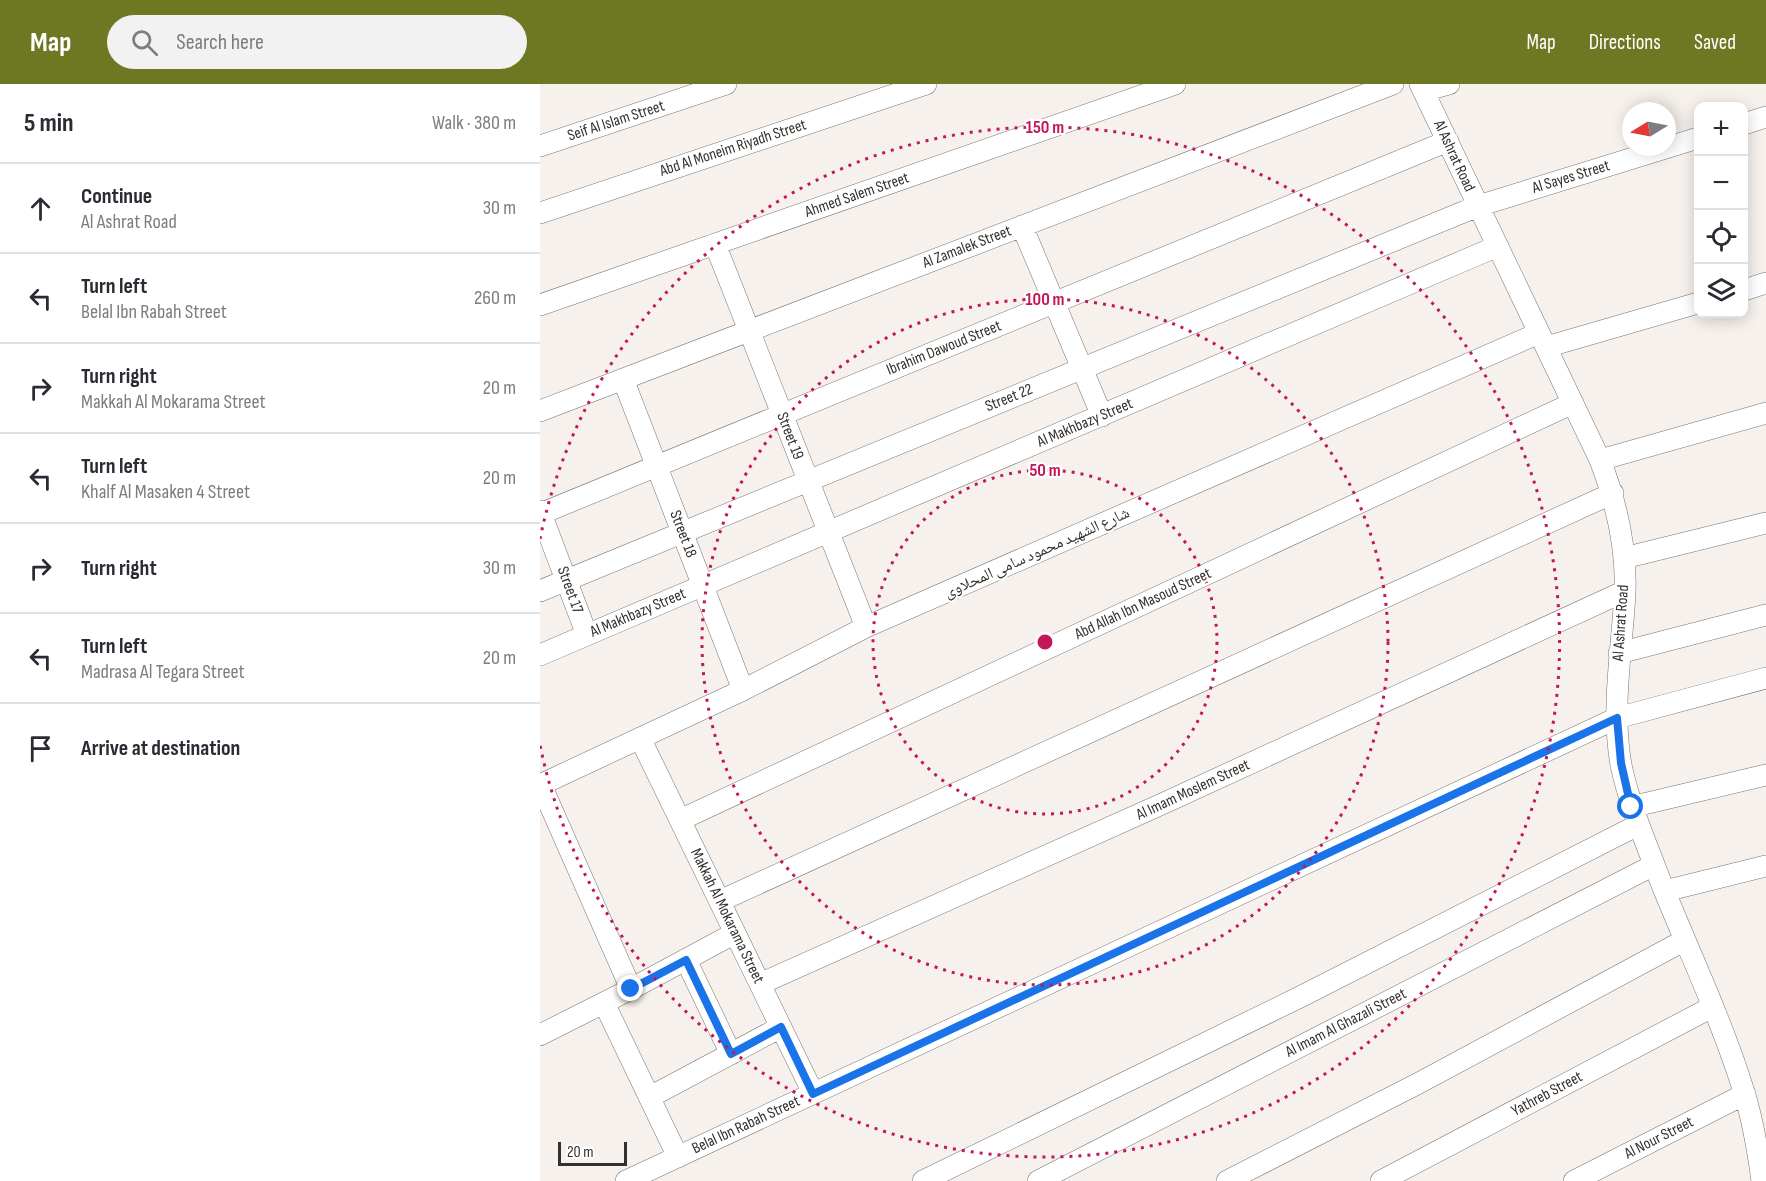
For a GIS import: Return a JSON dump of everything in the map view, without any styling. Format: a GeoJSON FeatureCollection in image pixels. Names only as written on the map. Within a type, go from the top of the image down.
{"type":"FeatureCollection","features":[{"type":"Feature","properties":{"kind":"street","name":"Seif Al Islam Street"},"geometry":{"type":"LineString","coordinates":[[540,146],[726,84]]}},
{"type":"Feature","properties":{"kind":"street","name":"Abd Al Moneim Riyadh Street"},"geometry":{"type":"LineString","coordinates":[[540,213],[926,84]]}},
{"type":"Feature","properties":{"kind":"street","name":"Ahmed Salem Street"},"geometry":{"type":"LineString","coordinates":[[540,305],[1174,84]]}},
{"type":"Feature","properties":{"kind":"street","name":"Al Zamalek Street"},"geometry":{"type":"LineString","coordinates":[[540,411],[1393,84]]}},
{"type":"Feature","properties":{"kind":"street"},"geometry":{"type":"LineString","coordinates":[[1422,88],[1449,84]]}},
{"type":"Feature","properties":{"kind":"street","name":"Al Ashrat Road"},"geometry":{"type":"LineString","coordinates":[[1422,88],[1600,460],[1613,493],[1624,558],[1625,591],[1619,653],[1617,718],[1621,763],[1634,816],[1730,1050],[1745,1094],[1756,1138],[1762,1181]]}},
{"type":"Feature","properties":{"kind":"street"},"geometry":{"type":"LineString","coordinates":[[1748,122],[1766,117]]}},
{"type":"Feature","properties":{"kind":"street","name":"Al Sayes Street"},"geometry":{"type":"LineString","coordinates":[[1478,206],[1694,139]]}},
{"type":"Feature","properties":{"kind":"street","name":"Ibrahim Dawoud Street"},"geometry":{"type":"LineString","coordinates":[[540,513],[1448,141]]}},
{"type":"Feature","properties":{"kind":"street","name":"Street 22"},"geometry":{"type":"LineString","coordinates":[[540,591],[1478,206]]}},
{"type":"Feature","properties":{"kind":"street"},"geometry":{"type":"LineString","coordinates":[[1022,226],[1102,416]]}},
{"type":"Feature","properties":{"kind":"street","name":"Street 19"},"geometry":{"type":"LineString","coordinates":[[715,244],[866,627]]}},
{"type":"Feature","properties":{"kind":"street","name":"Al Makhbazy Street"},"geometry":{"type":"LineString","coordinates":[[540,655],[1498,246]]}},
{"type":"Feature","properties":{"kind":"street"},"geometry":{"type":"LineString","coordinates":[[1748,288],[1766,283]]}},
{"type":"Feature","properties":{"kind":"street","name":"شارع الشهيد محمود سامى المحلاوى"},"geometry":{"type":"LineString","coordinates":[[540,785],[743,690],[866,627],[1543,340],[1694,304]]}},
{"type":"Feature","properties":{"kind":"street","name":"Street 18"},"geometry":{"type":"LineString","coordinates":[[623,379],[743,690]]}},
{"type":"Feature","properties":{"kind":"street","name":"Abd Allah Ibn Masoud Street"},"geometry":{"type":"LineString","coordinates":[[680,820],[1573,404]]}},
{"type":"Feature","properties":{"kind":"street"},"geometry":{"type":"LineString","coordinates":[[1600,460],[1766,413]]}},
{"type":"Feature","properties":{"kind":"street"},"geometry":{"type":"LineString","coordinates":[[720,901],[1613,493]]}},
{"type":"Feature","properties":{"kind":"street","name":"Street 17"},"geometry":{"type":"LineString","coordinates":[[540,513],[586,635]]}},
{"type":"Feature","properties":{"kind":"street"},"geometry":{"type":"LineString","coordinates":[[1624,558],[1766,523]]}},
{"type":"Feature","properties":{"kind":"street","name":"Al Imam Moslem Street"},"geometry":{"type":"LineString","coordinates":[[760,984],[1162,804],[1625,591]]}},
{"type":"Feature","properties":{"kind":"street"},"geometry":{"type":"LineString","coordinates":[[1619,653],[1766,615]]}},
{"type":"Feature","properties":{"kind":"street","name":"Belal Ibn Rabah Street"},"geometry":{"type":"LineString","coordinates":[[626,1181],[1617,718],[1766,678]]}},
{"type":"Feature","properties":{"kind":"street","name":"Makkah Al Mokarama Street"},"geometry":{"type":"LineString","coordinates":[[640,738],[813,1094]]}},
{"type":"Feature","properties":{"kind":"street"},"geometry":{"type":"LineString","coordinates":[[924,1181],[1300,997],[1634,816],[1766,774]]}},
{"type":"Feature","properties":{"kind":"street"},"geometry":{"type":"LineString","coordinates":[[540,785],[631,989]]}},
{"type":"Feature","properties":{"kind":"street","name":"Al Imam Al Ghazali Street"},"geometry":{"type":"LineString","coordinates":[[1038,1181],[1654,865]]}},
{"type":"Feature","properties":{"kind":"street"},"geometry":{"type":"LineString","coordinates":[[1665,891],[1766,866]]}},
{"type":"Feature","properties":{"kind":"street"},"geometry":{"type":"LineString","coordinates":[[540,1035],[735,933]]}},
{"type":"Feature","properties":{"kind":"street"},"geometry":{"type":"LineString","coordinates":[[1227,1181],[1419,1083],[1685,940]]}},
{"type":"Feature","properties":{"kind":"street"},"geometry":{"type":"LineString","coordinates":[[686,960],[731,1054]]}},
{"type":"Feature","properties":{"kind":"street"},"geometry":{"type":"LineString","coordinates":[[604,1003],[678,1156]]}},
{"type":"Feature","properties":{"kind":"street","name":"Yathreb Street"},"geometry":{"type":"LineString","coordinates":[[1381,1181],[1712,1008]]}},
{"type":"Feature","properties":{"kind":"street"},"geometry":{"type":"LineString","coordinates":[[650,1097],[781,1027]]}},
{"type":"Feature","properties":{"kind":"street","name":"Al Nour Street"},"geometry":{"type":"LineString","coordinates":[[1574,1181],[1745,1094]]}},
{"type":"Feature","properties":{"kind":"route"},"geometry":{"type":"LineString","coordinates":[[631,989],[686,960],[731,1054],[781,1027],[813,1094],[1617,718],[1621,763],[1631,807]]}}]}
